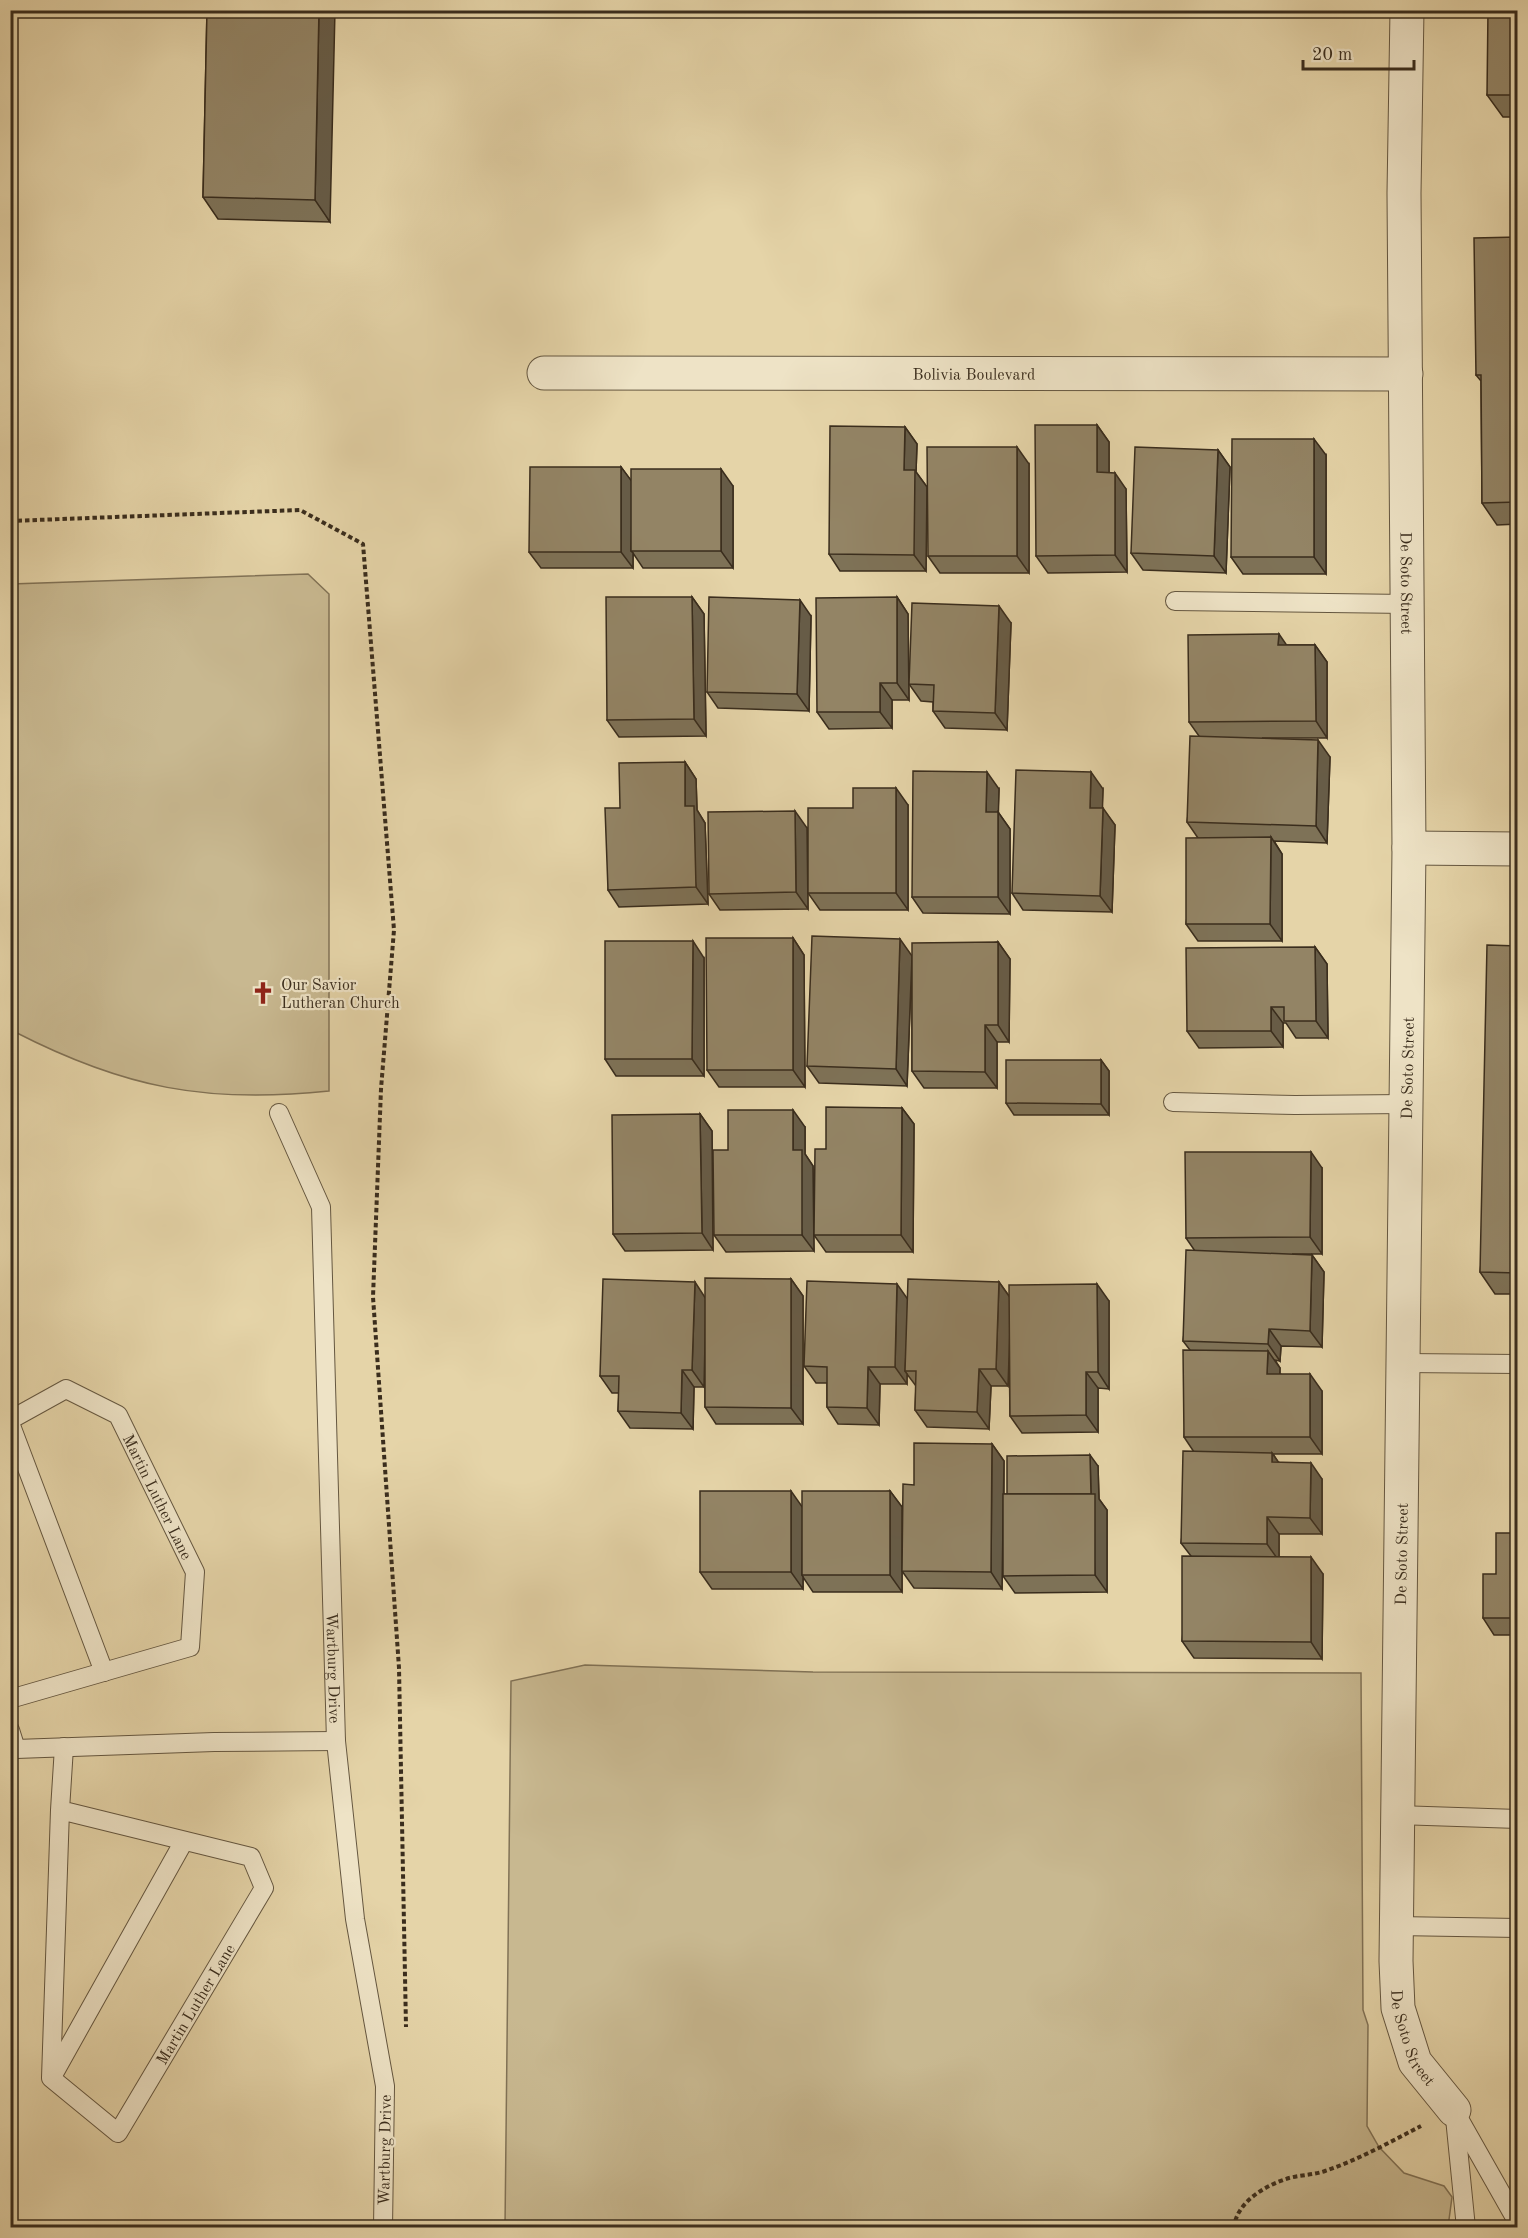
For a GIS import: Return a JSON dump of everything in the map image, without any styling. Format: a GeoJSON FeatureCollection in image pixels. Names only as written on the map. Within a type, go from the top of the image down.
{"type":"FeatureCollection","features":[{"type":"Feature","properties":{"kind":"street","name":"De Soto Street"},"geometry":{"type":"LineString","coordinates":[[1407,10],[1404,193],[1409,848],[1396,1926],[1398,2008],[1415,2062],[1454,2110]]}},
{"type":"Feature","properties":{"kind":"street","name":"Bolivia Boulevard"},"geometry":{"type":"LineString","coordinates":[[544,374],[1406,374]]}},
{"type":"Feature","properties":{"kind":"street"},"geometry":{"type":"LineString","coordinates":[[1409,848],[1518,849]]}},
{"type":"Feature","properties":{"kind":"lane"},"geometry":{"type":"LineString","coordinates":[[1175,602],[1408,604]]}},
{"type":"Feature","properties":{"kind":"lane"},"geometry":{"type":"LineString","coordinates":[[1173,1102],[1295,1105],[1406,1104]]}},
{"type":"Feature","properties":{"kind":"lane","name":"Wartburg Drive"},"geometry":{"type":"LineString","coordinates":[[279,1113],[321,1207],[336,1741],[355,1919],[386,2086],[383,2228]]}},
{"type":"Feature","properties":{"kind":"lane"},"geometry":{"type":"LineString","coordinates":[[1404,1363],[1518,1364]]}},
{"type":"Feature","properties":{"kind":"lane","name":"Martin Luther Lane"},"geometry":{"type":"LineString","coordinates":[[10,1699],[105,1672],[190,1647],[195,1572],[118,1415],[66,1389],[10,1421],[105,1672]]}},
{"type":"Feature","properties":{"kind":"lane"},"geometry":{"type":"LineString","coordinates":[[10,1730],[13,1748],[336,1741]]}},
{"type":"Feature","properties":{"kind":"lane"},"geometry":{"type":"LineString","coordinates":[[51,2078],[64,1747]]}},
{"type":"Feature","properties":{"kind":"lane","name":"Martin Luther Lane"},"geometry":{"type":"LineString","coordinates":[[51,2078],[118,2133],[264,1888],[251,1857],[60,1810]]}},
{"type":"Feature","properties":{"kind":"lane"},"geometry":{"type":"LineString","coordinates":[[1397,1815],[1518,1819]]}},
{"type":"Feature","properties":{"kind":"lane"},"geometry":{"type":"LineString","coordinates":[[51,2078],[184,1841]]}},
{"type":"Feature","properties":{"kind":"lane"},"geometry":{"type":"LineString","coordinates":[[1396,1926],[1518,1928]]}},
{"type":"Feature","properties":{"kind":"lane"},"geometry":{"type":"LineString","coordinates":[[1454,2110],[1518,2223]]}},
{"type":"Feature","properties":{"kind":"lane"},"geometry":{"type":"LineString","coordinates":[[1454,2110],[1466,2228]]}},
{"type":"Feature","properties":{"kind":"path"},"geometry":{"type":"LineString","coordinates":[[10,521],[300,510],[363,544],[394,930],[381,1089],[373,1297],[399,1668],[406,2037]]}},
{"type":"Feature","properties":{"kind":"path"},"geometry":{"type":"LineString","coordinates":[[1234,2228],[1235,2219],[1242,2205],[1260,2192],[1288,2178],[1324,2171],[1380,2147],[1454,2110]]}},
{"type":"Feature","properties":{"kind":"shaded area"},"geometry":{"type":"Polygon","coordinates":[[[308,574],[329,594],[329,1091],[244,1095],[205,1093],[167,1087],[130,1079],[93,1067],[10,1029],[11,584],[308,574]]]}},
{"type":"Feature","properties":{"kind":"shaded area"},"geometry":{"type":"Polygon","coordinates":[[[585,1665],[813,1672],[1361,1673],[1363,2010],[1368,2025],[1367,2126],[1379,2147],[1404,2173],[1444,2186],[1452,2197],[1448,2227],[505,2227],[511,1681],[585,1665]]]}},
{"type":"Feature","properties":{"kind":"building"},"geometry":{"type":"Polygon","coordinates":[[[207,10],[319,10],[315,200],[203,197],[207,10]]]}},
{"type":"Feature","properties":{"kind":"building"},"geometry":{"type":"Polygon","coordinates":[[[1488,10],[1518,10],[1518,95],[1487,95],[1488,10]]]}},
{"type":"Feature","properties":{"kind":"building"},"geometry":{"type":"Polygon","coordinates":[[[1518,237],[1518,502],[1482,503],[1481,375],[1476,375],[1474,238],[1518,237]]]}},
{"type":"Feature","properties":{"kind":"building"},"geometry":{"type":"Polygon","coordinates":[[[1035,425],[1097,425],[1097,472],[1115,473],[1115,555],[1036,556],[1035,425]]]}},
{"type":"Feature","properties":{"kind":"building"},"geometry":{"type":"Polygon","coordinates":[[[830,426],[905,427],[904,470],[915,470],[914,555],[829,554],[830,426]]]}},
{"type":"Feature","properties":{"kind":"building"},"geometry":{"type":"Polygon","coordinates":[[[1232,439],[1314,439],[1314,557],[1231,557],[1232,439]]]}},
{"type":"Feature","properties":{"kind":"building"},"geometry":{"type":"Polygon","coordinates":[[[927,447],[1017,447],[1017,556],[928,556],[927,447]]]}},
{"type":"Feature","properties":{"kind":"building"},"geometry":{"type":"Polygon","coordinates":[[[1135,447],[1218,450],[1214,556],[1131,553],[1135,447]]]}},
{"type":"Feature","properties":{"kind":"building"},"geometry":{"type":"Polygon","coordinates":[[[530,467],[621,467],[621,552],[529,552],[530,467]]]}},
{"type":"Feature","properties":{"kind":"building"},"geometry":{"type":"Polygon","coordinates":[[[631,469],[721,469],[721,551],[631,551],[631,469]]]}},
{"type":"Feature","properties":{"kind":"building"},"geometry":{"type":"Polygon","coordinates":[[[606,597],[692,597],[694,719],[607,720],[606,597]]]}},
{"type":"Feature","properties":{"kind":"building"},"geometry":{"type":"Polygon","coordinates":[[[709,597],[800,600],[797,694],[707,692],[709,597]]]}},
{"type":"Feature","properties":{"kind":"building"},"geometry":{"type":"Polygon","coordinates":[[[897,597],[897,683],[880,683],[880,712],[817,712],[816,598],[897,597]]]}},
{"type":"Feature","properties":{"kind":"building"},"geometry":{"type":"Polygon","coordinates":[[[912,603],[999,606],[995,713],[933,711],[934,685],[909,684],[912,603]]]}},
{"type":"Feature","properties":{"kind":"building"},"geometry":{"type":"Polygon","coordinates":[[[1279,634],[1278,645],[1315,645],[1316,721],[1189,722],[1188,635],[1279,634]]]}},
{"type":"Feature","properties":{"kind":"building"},"geometry":{"type":"Polygon","coordinates":[[[1190,736],[1318,740],[1316,826],[1187,822],[1190,736]]]}},
{"type":"Feature","properties":{"kind":"building"},"geometry":{"type":"Polygon","coordinates":[[[685,762],[685,806],[694,806],[696,887],[608,890],[605,808],[620,808],[619,763],[685,762]]]}},
{"type":"Feature","properties":{"kind":"building"},"geometry":{"type":"Polygon","coordinates":[[[1016,770],[1091,772],[1090,808],[1103,808],[1100,896],[1012,893],[1016,770]]]}},
{"type":"Feature","properties":{"kind":"building"},"geometry":{"type":"Polygon","coordinates":[[[913,771],[987,772],[986,812],[998,812],[998,897],[912,897],[913,771]]]}},
{"type":"Feature","properties":{"kind":"building"},"geometry":{"type":"Polygon","coordinates":[[[853,788],[896,788],[896,893],[808,893],[808,808],[853,808],[853,788]]]}},
{"type":"Feature","properties":{"kind":"building"},"geometry":{"type":"Polygon","coordinates":[[[795,811],[796,892],[709,894],[708,812],[795,811]]]}},
{"type":"Feature","properties":{"kind":"building"},"geometry":{"type":"Polygon","coordinates":[[[1271,837],[1270,924],[1186,924],[1186,838],[1271,837]]]}},
{"type":"Feature","properties":{"kind":"building"},"geometry":{"type":"Polygon","coordinates":[[[812,936],[900,939],[896,1069],[807,1066],[812,936]]]}},
{"type":"Feature","properties":{"kind":"building"},"geometry":{"type":"Polygon","coordinates":[[[706,938],[793,938],[793,1070],[707,1070],[706,938]]]}},
{"type":"Feature","properties":{"kind":"building"},"geometry":{"type":"Polygon","coordinates":[[[605,941],[693,941],[692,1059],[605,1059],[605,941]]]}},
{"type":"Feature","properties":{"kind":"building"},"geometry":{"type":"Polygon","coordinates":[[[998,942],[998,1025],[985,1025],[985,1072],[912,1071],[912,943],[998,942]]]}},
{"type":"Feature","properties":{"kind":"building"},"geometry":{"type":"Polygon","coordinates":[[[1487,945],[1518,946],[1518,1273],[1480,1272],[1487,945]]]}},
{"type":"Feature","properties":{"kind":"building"},"geometry":{"type":"Polygon","coordinates":[[[1315,947],[1316,1021],[1284,1021],[1284,1007],[1271,1007],[1271,1031],[1187,1031],[1186,948],[1315,947]]]}},
{"type":"Feature","properties":{"kind":"building"},"geometry":{"type":"Polygon","coordinates":[[[1006,1060],[1101,1060],[1101,1104],[1006,1103],[1006,1060]]]}},
{"type":"Feature","properties":{"kind":"building"},"geometry":{"type":"Polygon","coordinates":[[[826,1107],[902,1108],[901,1235],[814,1235],[815,1149],[826,1149],[826,1107]]]}},
{"type":"Feature","properties":{"kind":"building"},"geometry":{"type":"Polygon","coordinates":[[[728,1110],[793,1110],[793,1150],[802,1150],[802,1235],[714,1235],[713,1150],[728,1150],[728,1110]]]}},
{"type":"Feature","properties":{"kind":"building"},"geometry":{"type":"Polygon","coordinates":[[[700,1114],[702,1233],[613,1234],[612,1115],[700,1114]]]}},
{"type":"Feature","properties":{"kind":"building"},"geometry":{"type":"Polygon","coordinates":[[[1185,1152],[1311,1152],[1310,1237],[1186,1238],[1185,1152]]]}},
{"type":"Feature","properties":{"kind":"building"},"geometry":{"type":"Polygon","coordinates":[[[1186,1250],[1312,1255],[1310,1331],[1269,1329],[1268,1344],[1183,1341],[1186,1250]]]}},
{"type":"Feature","properties":{"kind":"building"},"geometry":{"type":"Polygon","coordinates":[[[705,1278],[791,1279],[791,1408],[705,1407],[705,1278]]]}},
{"type":"Feature","properties":{"kind":"building"},"geometry":{"type":"Polygon","coordinates":[[[603,1279],[695,1282],[692,1370],[682,1370],[681,1413],[618,1411],[619,1376],[600,1376],[603,1279]]]}},
{"type":"Feature","properties":{"kind":"building"},"geometry":{"type":"Polygon","coordinates":[[[908,1279],[999,1282],[996,1369],[979,1369],[977,1412],[915,1410],[916,1371],[905,1371],[908,1279]]]}},
{"type":"Feature","properties":{"kind":"building"},"geometry":{"type":"Polygon","coordinates":[[[807,1281],[897,1284],[895,1367],[868,1367],[867,1408],[827,1407],[827,1367],[804,1366],[807,1281]]]}},
{"type":"Feature","properties":{"kind":"building"},"geometry":{"type":"Polygon","coordinates":[[[1097,1284],[1098,1372],[1086,1372],[1086,1415],[1010,1416],[1009,1285],[1097,1284]]]}},
{"type":"Feature","properties":{"kind":"building"},"geometry":{"type":"Polygon","coordinates":[[[1183,1350],[1268,1351],[1267,1374],[1310,1374],[1310,1437],[1184,1437],[1183,1350]]]}},
{"type":"Feature","properties":{"kind":"building"},"geometry":{"type":"Polygon","coordinates":[[[914,1443],[992,1444],[991,1572],[902,1571],[903,1484],[914,1485],[914,1443]]]}},
{"type":"Feature","properties":{"kind":"building"},"geometry":{"type":"Polygon","coordinates":[[[1183,1451],[1272,1453],[1272,1462],[1311,1463],[1310,1518],[1267,1517],[1267,1544],[1181,1543],[1183,1451]]]}},
{"type":"Feature","properties":{"kind":"building"},"geometry":{"type":"Polygon","coordinates":[[[1090,1455],[1091,1494],[1007,1494],[1007,1456],[1090,1455]]]}},
{"type":"Feature","properties":{"kind":"building"},"geometry":{"type":"Polygon","coordinates":[[[700,1491],[791,1491],[791,1572],[700,1572],[700,1491]]]}},
{"type":"Feature","properties":{"kind":"building"},"geometry":{"type":"Polygon","coordinates":[[[802,1491],[890,1491],[890,1575],[802,1575],[802,1491]]]}},
{"type":"Feature","properties":{"kind":"building"},"geometry":{"type":"Polygon","coordinates":[[[1003,1494],[1095,1494],[1095,1575],[1003,1576],[1003,1494]]]}},
{"type":"Feature","properties":{"kind":"building"},"geometry":{"type":"Polygon","coordinates":[[[1496,1533],[1518,1533],[1518,1618],[1483,1618],[1483,1574],[1496,1574],[1496,1533]]]}},
{"type":"Feature","properties":{"kind":"building"},"geometry":{"type":"Polygon","coordinates":[[[1182,1556],[1311,1557],[1311,1642],[1182,1641],[1182,1556]]]}},
{"type":"Feature","properties":{"kind":"place","name":"Our Savior Lutheran Church"},"geometry":{"type":"Point","coordinates":[263,993]}}]}
